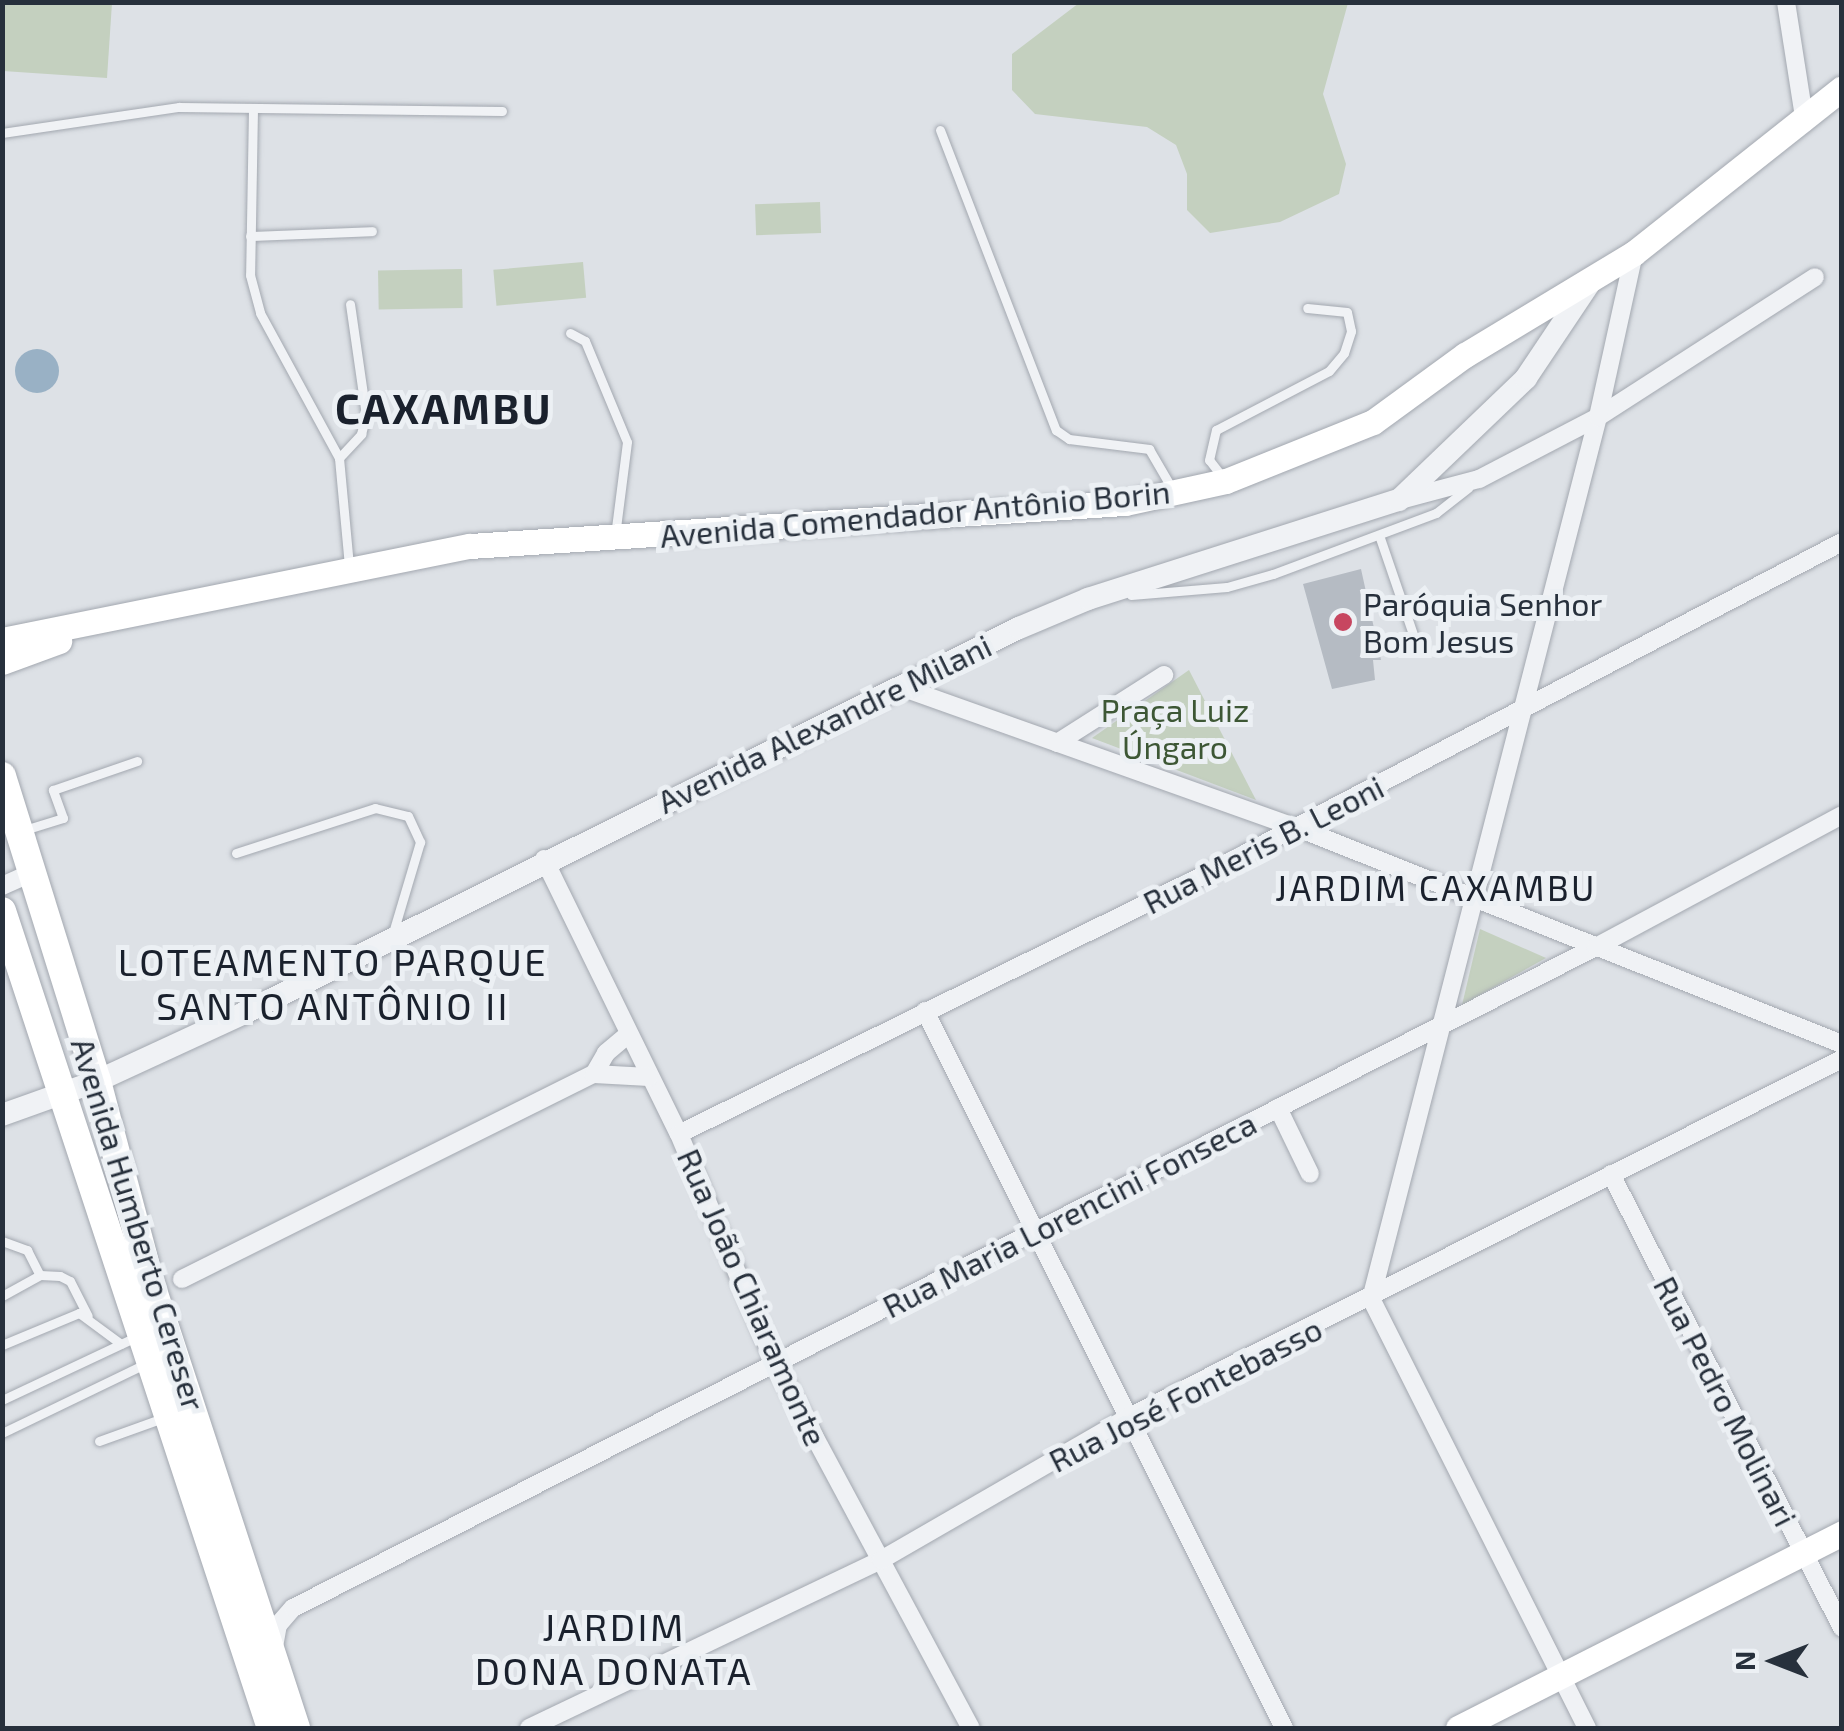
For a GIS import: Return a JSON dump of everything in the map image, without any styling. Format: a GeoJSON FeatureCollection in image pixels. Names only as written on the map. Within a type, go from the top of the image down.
{"type":"FeatureCollection","features":[{"type":"Feature","properties":{"kind":"main road","name":"Avenida Comendador Antônio Borin"},"geometry":{"type":"LineString","coordinates":[[2,640],[116,619],[348,566],[470,546],[1174,494],[1226,481],[1373,422],[1465,356],[1634,253],[1805,123],[1842,88]]}},
{"type":"Feature","properties":{"kind":"main road","name":"Avenida Comendador Antônio Borin"},"geometry":{"type":"LineString","coordinates":[[2,662],[116,619]]}},
{"type":"Feature","properties":{"kind":"main road","name":"Avenida Humberto Cereser"},"geometry":{"type":"LineString","coordinates":[[2,776],[96,1080],[150,1281],[296,1728]]}},
{"type":"Feature","properties":{"kind":"main road","name":"Avenida Humberto Cereser"},"geometry":{"type":"LineString","coordinates":[[2,911],[64,1094],[137,1347],[168,1416],[271,1728]]}},
{"type":"Feature","properties":{"kind":"main road"},"geometry":{"type":"LineString","coordinates":[[1458,1728],[1842,1534]]}},
{"type":"Feature","properties":{"kind":"street"},"geometry":{"type":"LineString","coordinates":[[1786,2],[1805,123]]}},
{"type":"Feature","properties":{"kind":"street"},"geometry":{"type":"LineString","coordinates":[[1587,1728],[1371,1299],[1437,1028],[1598,417],[1634,253]]}},
{"type":"Feature","properties":{"kind":"street"},"geometry":{"type":"LineString","coordinates":[[1399,500],[1479,479],[1598,417],[1814,277]]}},
{"type":"Feature","properties":{"kind":"street","name":"Avenida Alexandre Milani"},"geometry":{"type":"LineString","coordinates":[[2,1115],[96,1080],[391,939],[544,859],[1088,599],[1399,500],[1526,378],[1591,282]]}},
{"type":"Feature","properties":{"kind":"street","name":"Rua Meris B. Leoni"},"geometry":{"type":"LineString","coordinates":[[679,1134],[1298,828],[1842,542]]}},
{"type":"Feature","properties":{"kind":"street"},"geometry":{"type":"LineString","coordinates":[[1057,743],[1164,676]]}},
{"type":"Feature","properties":{"kind":"street"},"geometry":{"type":"LineString","coordinates":[[901,687],[1298,828],[1472,901],[1842,1044]]}},
{"type":"Feature","properties":{"kind":"street","name":"Rua Maria Lorencini Fonseca"},"geometry":{"type":"LineString","coordinates":[[293,1608],[1596,947],[1842,815]]}},
{"type":"Feature","properties":{"kind":"street","name":"Rua João Chiaramonte"},"geometry":{"type":"LineString","coordinates":[[544,859],[679,1134],[775,1363],[972,1728]]}},
{"type":"Feature","properties":{"kind":"street"},"geometry":{"type":"LineString","coordinates":[[2,886],[30,874]]}},
{"type":"Feature","properties":{"kind":"street"},"geometry":{"type":"LineString","coordinates":[[925,1011],[1032,1233],[1284,1728]]}},
{"type":"Feature","properties":{"kind":"street"},"geometry":{"type":"LineString","coordinates":[[594,1074],[606,1053],[629,1034]]}},
{"type":"Feature","properties":{"kind":"street","name":"Rua José Fontebasso"},"geometry":{"type":"LineString","coordinates":[[529,1728],[881,1560],[1127,1418],[1842,1060]]}},
{"type":"Feature","properties":{"kind":"street"},"geometry":{"type":"LineString","coordinates":[[182,1279],[594,1074],[650,1077]]}},
{"type":"Feature","properties":{"kind":"street"},"geometry":{"type":"LineString","coordinates":[[1278,1108],[1310,1174]]}},
{"type":"Feature","properties":{"kind":"street","name":"Rua Pedro Molinari"},"geometry":{"type":"LineString","coordinates":[[1611,1174],[1842,1628]]}},
{"type":"Feature","properties":{"kind":"street"},"geometry":{"type":"LineString","coordinates":[[256,1597],[293,1608],[278,1626],[273,1652]]}},
{"type":"Feature","properties":{"kind":"lane"},"geometry":{"type":"LineString","coordinates":[[2,133],[179,108],[502,110]]}},
{"type":"Feature","properties":{"kind":"lane"},"geometry":{"type":"LineString","coordinates":[[252,109],[250,275],[260,313],[340,458],[348,566]]}},
{"type":"Feature","properties":{"kind":"lane"},"geometry":{"type":"LineString","coordinates":[[940,130],[1056,430],[1080,441],[1149,449],[1174,494]]}},
{"type":"Feature","properties":{"kind":"lane"},"geometry":{"type":"LineString","coordinates":[[250,236],[372,232]]}},
{"type":"Feature","properties":{"kind":"lane"},"geometry":{"type":"LineString","coordinates":[[340,458],[361,434],[366,415],[350,304]]}},
{"type":"Feature","properties":{"kind":"lane"},"geometry":{"type":"LineString","coordinates":[[1226,481],[1209,460],[1216,430],[1314,379],[1344,353],[1351,330],[1347,312],[1307,308]]}},
{"type":"Feature","properties":{"kind":"lane"},"geometry":{"type":"LineString","coordinates":[[570,333],[584,341],[627,442],[616,536]]}},
{"type":"Feature","properties":{"kind":"lane"},"geometry":{"type":"LineString","coordinates":[[1088,599],[1226,586],[1436,513],[1479,479]]}},
{"type":"Feature","properties":{"kind":"lane"},"geometry":{"type":"LineString","coordinates":[[1379,535],[1416,640]]}},
{"type":"Feature","properties":{"kind":"lane"},"geometry":{"type":"LineString","coordinates":[[18,832],[63,818],[53,790],[137,760]]}},
{"type":"Feature","properties":{"kind":"lane"},"geometry":{"type":"LineString","coordinates":[[236,853],[374,808],[408,816],[420,842],[391,939]]}},
{"type":"Feature","properties":{"kind":"lane"},"geometry":{"type":"LineString","coordinates":[[2,1241],[27,1250],[40,1274]]}},
{"type":"Feature","properties":{"kind":"lane"},"geometry":{"type":"LineString","coordinates":[[2,1296],[40,1274],[70,1281],[88,1316]]}},
{"type":"Feature","properties":{"kind":"lane"},"geometry":{"type":"LineString","coordinates":[[2,1345],[67,1313],[88,1316],[137,1347]]}},
{"type":"Feature","properties":{"kind":"lane"},"geometry":{"type":"LineString","coordinates":[[3,1399],[137,1347]]}},
{"type":"Feature","properties":{"kind":"lane"},"geometry":{"type":"LineString","coordinates":[[2,1432],[137,1347]]}},
{"type":"Feature","properties":{"kind":"lane"},"geometry":{"type":"LineString","coordinates":[[99,1440],[168,1416]]}},
{"type":"Feature","properties":{"kind":"green space"},"geometry":{"type":"Polygon","coordinates":[[[2,3],[112,3],[107,78],[3,71],[2,3]]]}},
{"type":"Feature","properties":{"kind":"green space"},"geometry":{"type":"Polygon","coordinates":[[[1079,3],[1348,3],[1323,94],[1346,164],[1339,194],[1280,222],[1210,233],[1187,210],[1187,174],[1176,145],[1147,127],[1035,114],[1012,90],[1012,54],[1079,3]]]}},
{"type":"Feature","properties":{"kind":"green space"},"geometry":{"type":"Polygon","coordinates":[[[820,202],[821,233],[756,235],[755,204],[820,202]]]}},
{"type":"Feature","properties":{"kind":"green space"},"geometry":{"type":"Polygon","coordinates":[[[583,262],[586,298],[496,306],[493,270],[583,262]]]}},
{"type":"Feature","properties":{"kind":"green space"},"geometry":{"type":"Polygon","coordinates":[[[462,269],[463,308],[379,309],[378,270],[462,269]]]}},
{"type":"Feature","properties":{"kind":"green space","name":"Praça Luiz Úngaro"},"geometry":{"type":"Polygon","coordinates":[[[1189,670],[1256,800],[1092,738],[1189,670]]]}},
{"type":"Feature","properties":{"kind":"green space"},"geometry":{"type":"Polygon","coordinates":[[[1480,929],[1546,958],[1462,1005],[1480,929]]]}},
{"type":"Feature","properties":{"kind":"water"},"geometry":{"type":"Polygon","coordinates":[[[37,349],[52,356],[59,371],[52,386],[37,393],[22,386],[15,371],[22,356],[37,349]]]}},
{"type":"Feature","properties":{"kind":"building","name":"Paróquia Senhor Bom Jesus"},"geometry":{"type":"Polygon","coordinates":[[[1361,569],[1381,660],[1373,660],[1375,680],[1332,689],[1303,584],[1361,569]]]}},
{"type":"Feature","properties":{"kind":"place","name":"Paróquia Senhor Bom Jesus"},"geometry":{"type":"Point","coordinates":[1343,622]}},
{"type":"Feature","properties":{"kind":"district","name":"CAXAMBU"},"geometry":{"type":"Point","coordinates":[444,407]}},
{"type":"Feature","properties":{"kind":"district","name":"JARDIM CAXAMBU"},"geometry":{"type":"Point","coordinates":[1436,887]}},
{"type":"Feature","properties":{"kind":"district","name":"LOTEAMENTO PARQUE SANTO ANTÔNIO II"},"geometry":{"type":"Point","coordinates":[333,984]}},
{"type":"Feature","properties":{"kind":"district","name":"JARDIM DONA DONATA"},"geometry":{"type":"Point","coordinates":[614,1649]}}]}
